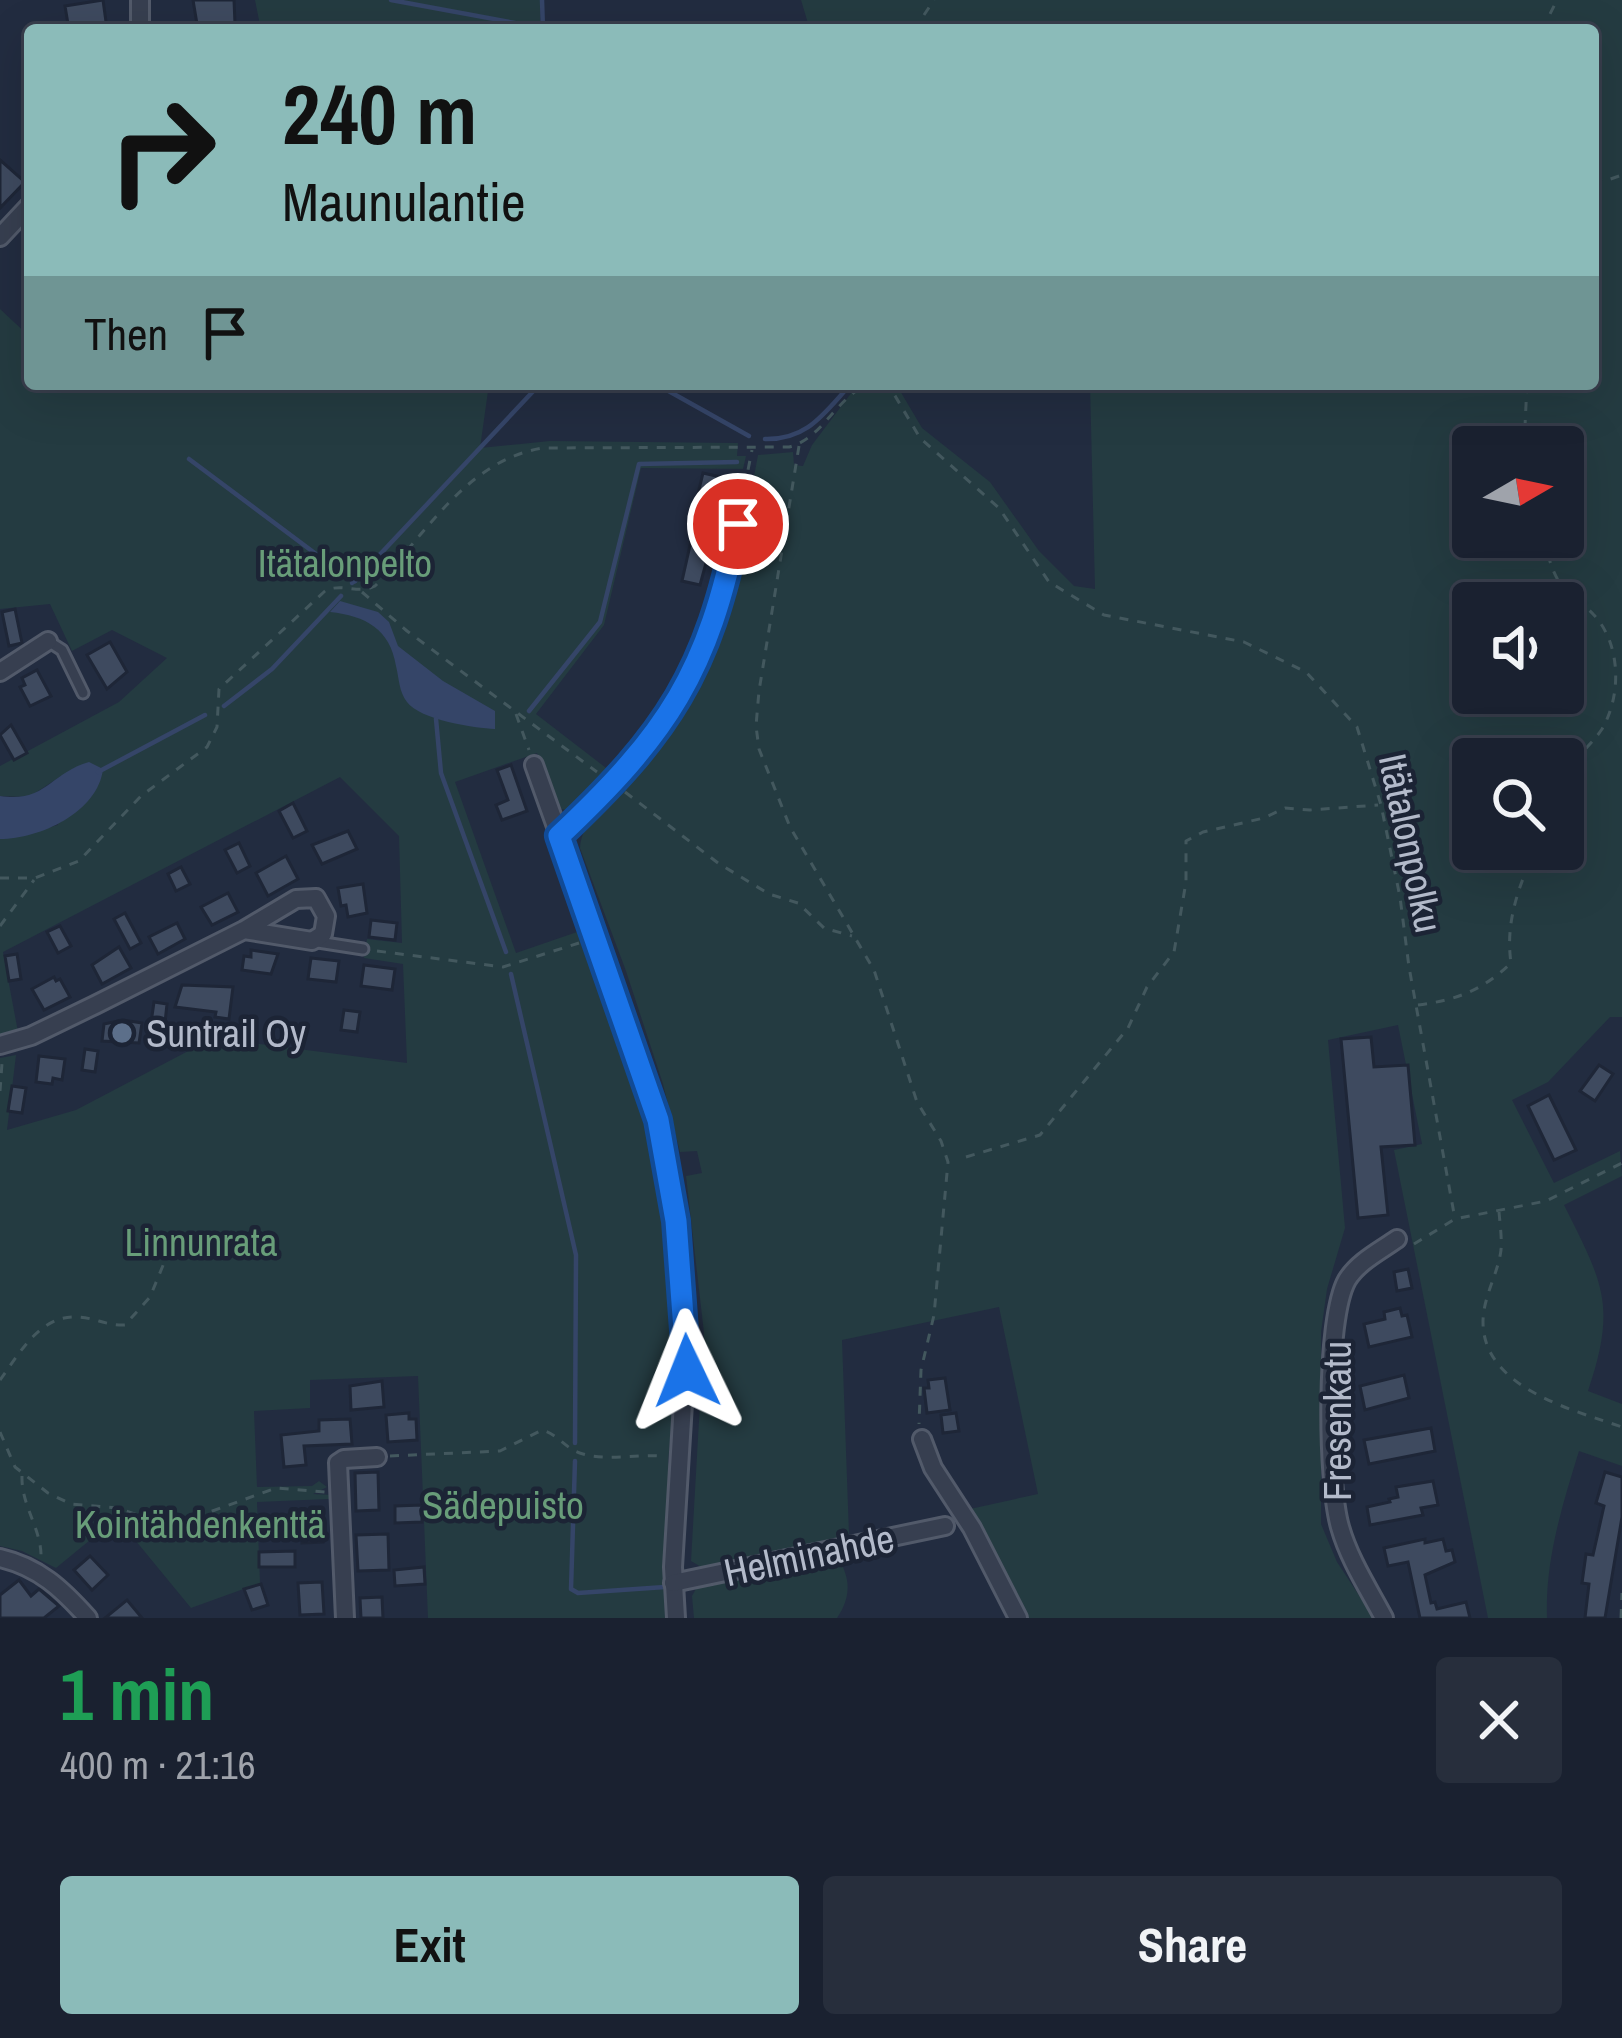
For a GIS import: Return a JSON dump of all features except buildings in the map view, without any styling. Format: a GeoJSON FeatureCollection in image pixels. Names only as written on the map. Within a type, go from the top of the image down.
{"type":"FeatureCollection","features":[{"type":"Feature","properties":{"kind":"street"},"geometry":{"type":"LineString","coordinates":[[0,237],[24,211]]}},
{"type":"Feature","properties":{"kind":"street"},"geometry":{"type":"LineString","coordinates":[[559,836],[644,750],[687,686],[716,614],[738,524]]}},
{"type":"Feature","properties":{"kind":"street"},"geometry":{"type":"LineString","coordinates":[[0,672],[49,641]]}},
{"type":"Feature","properties":{"kind":"street"},"geometry":{"type":"LineString","coordinates":[[534,765],[640,1061],[658,1120],[671,1191],[685,1298],[687,1371],[673,1583],[676,1618]]}},
{"type":"Feature","properties":{"kind":"street"},"geometry":{"type":"LineString","coordinates":[[1,1049],[244,930],[296,898],[316,898],[326,927],[312,941],[244,930]]}},
{"type":"Feature","properties":{"kind":"street","name":"Fresenkatu"},"geometry":{"type":"LineString","coordinates":[[1384,1618],[1348,1551],[1334,1500],[1333,1364],[1345,1285],[1360,1265],[1403,1243]]}},
{"type":"Feature","properties":{"kind":"street"},"geometry":{"type":"LineString","coordinates":[[922,1439],[933,1468],[972,1528],[1018,1618]]}},
{"type":"Feature","properties":{"kind":"street"},"geometry":{"type":"LineString","coordinates":[[345,1618],[338,1463],[376,1457]]}},
{"type":"Feature","properties":{"kind":"street","name":"Helminahde"},"geometry":{"type":"LineString","coordinates":[[673,1583],[945,1526]]}},
{"type":"Feature","properties":{"kind":"street"},"geometry":{"type":"LineString","coordinates":[[0,1558],[50,1579],[88,1618]]}},
{"type":"Feature","properties":{"kind":"lane"},"geometry":{"type":"LineString","coordinates":[[49,641],[62,650],[83,693]]}},
{"type":"Feature","properties":{"kind":"lane"},"geometry":{"type":"LineString","coordinates":[[312,941],[363,949]]}},
{"type":"Feature","properties":{"kind":"path"},"geometry":{"type":"LineString","coordinates":[[859,390],[838,403],[799,444],[759,691],[757,737],[763,764],[790,827],[880,984],[916,1102],[948,1162],[934,1315],[920,1370],[922,1439]]}},
{"type":"Feature","properties":{"kind":"path","name":"Itätalonpolku"},"geometry":{"type":"LineString","coordinates":[[892,390],[920,438],[999,508],[1049,582],[1104,615],[1244,642],[1306,672],[1357,727],[1381,805],[1455,1220]]}},
{"type":"Feature","properties":{"kind":"path"},"geometry":{"type":"LineString","coordinates":[[1525,426],[1527,390]]}},
{"type":"Feature","properties":{"kind":"path"},"geometry":{"type":"LineString","coordinates":[[0,878],[35,878],[79,861],[153,784],[207,747],[217,727],[216,698],[228,678],[325,591],[371,589],[494,462],[543,448],[799,444]]}},
{"type":"Feature","properties":{"kind":"path"},"geometry":{"type":"LineString","coordinates":[[738,524],[752,448]]}},
{"type":"Feature","properties":{"kind":"path"},"geometry":{"type":"LineString","coordinates":[[1549,558],[1564,590],[1594,614],[1611,638],[1616,662],[1614,695],[1602,729],[1584,748]]}},
{"type":"Feature","properties":{"kind":"path"},"geometry":{"type":"LineString","coordinates":[[361,590],[407,631],[609,782]]}},
{"type":"Feature","properties":{"kind":"path"},"geometry":{"type":"LineString","coordinates":[[1614,695],[1622,700]]}},
{"type":"Feature","properties":{"kind":"path"},"geometry":{"type":"LineString","coordinates":[[515,712],[534,765]]}},
{"type":"Feature","properties":{"kind":"path"},"geometry":{"type":"LineString","coordinates":[[153,784],[159,790]]}},
{"type":"Feature","properties":{"kind":"path"},"geometry":{"type":"LineString","coordinates":[[619,788],[718,863],[769,894],[798,904],[824,928],[855,936]]}},
{"type":"Feature","properties":{"kind":"path"},"geometry":{"type":"LineString","coordinates":[[966,1157],[1040,1135],[1128,1028],[1147,988],[1174,952],[1186,883],[1186,841],[1285,808],[1381,805]]}},
{"type":"Feature","properties":{"kind":"path"},"geometry":{"type":"LineString","coordinates":[[1416,1005],[1454,1000],[1489,984],[1511,963],[1508,943],[1515,895],[1526,870]]}},
{"type":"Feature","properties":{"kind":"path"},"geometry":{"type":"LineString","coordinates":[[0,926],[35,878]]}},
{"type":"Feature","properties":{"kind":"path"},"geometry":{"type":"LineString","coordinates":[[363,949],[503,967],[590,939]]}},
{"type":"Feature","properties":{"kind":"path"},"geometry":{"type":"LineString","coordinates":[[0,1091],[1,1049]]}},
{"type":"Feature","properties":{"kind":"path"},"geometry":{"type":"LineString","coordinates":[[1403,1243],[1455,1220],[1546,1201],[1622,1162]]}},
{"type":"Feature","properties":{"kind":"path"},"geometry":{"type":"LineString","coordinates":[[1499,1211],[1501,1249],[1483,1322],[1492,1356],[1508,1374],[1555,1404],[1622,1426]]}},
{"type":"Feature","properties":{"kind":"path"},"geometry":{"type":"LineString","coordinates":[[0,1380],[31,1338],[53,1322],[82,1317],[108,1326],[125,1325],[150,1297],[164,1263]]}},
{"type":"Feature","properties":{"kind":"path"},"geometry":{"type":"LineString","coordinates":[[376,1457],[500,1451],[542,1430],[587,1456],[675,1457]]}},
{"type":"Feature","properties":{"kind":"path"},"geometry":{"type":"LineString","coordinates":[[0,1432],[7,1455],[22,1474],[48,1493],[71,1504],[117,1508],[171,1526],[277,1488],[301,1493],[339,1490]]}},
{"type":"Feature","properties":{"kind":"path"},"geometry":{"type":"LineString","coordinates":[[22,1474],[23,1499],[40,1540],[40,1561]]}},
{"type":"Feature","properties":{"kind":"path"},"geometry":{"type":"LineString","coordinates":[[1621,1618],[1622,1593]]}},
{"type":"Feature","properties":{"kind":"green space"},"geometry":{"type":"Polygon","coordinates":[[[255,0],[541,0],[540,24],[260,24],[255,0]]]}},
{"type":"Feature","properties":{"kind":"green space"},"geometry":{"type":"Polygon","coordinates":[[[801,0],[1622,0],[1622,1017],[1610,1017],[1548,1082],[1512,1100],[1554,1183],[1620,1151],[1622,1176],[1564,1205],[1602,1295],[1602,1337],[1588,1391],[1622,1404],[1622,1466],[1579,1451],[1552,1554],[1547,1618],[1488,1618],[1394,1150],[1422,1144],[1398,1025],[1328,1040],[1345,1228],[1327,1289],[1321,1332],[1321,1524],[1337,1562],[1374,1618],[1025,1618],[970,1509],[1038,1494],[999,1307],[842,1340],[849,1534],[844,1539],[703,1568],[691,1561],[704,1333],[686,1176],[702,1173],[697,1151],[680,1152],[626,971],[580,848],[582,837],[592,819],[666,736],[706,662],[734,580],[751,571],[754,559],[741,546],[758,455],[793,452],[794,465],[803,466],[812,445],[853,390],[900,390],[922,428],[990,482],[1039,551],[1074,586],[1095,589],[1090,390],[1599,390],[1599,24],[808,24],[801,0]]]}},
{"type":"Feature","properties":{"kind":"green space"},"geometry":{"type":"Polygon","coordinates":[[[0,309],[24,331],[24,390],[488,390],[480,448],[550,441],[738,443],[737,456],[746,456],[743,469],[641,468],[604,625],[536,714],[610,771],[604,782],[572,811],[561,809],[537,753],[455,782],[516,953],[580,931],[585,947],[591,950],[646,1114],[662,1188],[679,1339],[668,1463],[672,1466],[664,1555],[665,1618],[428,1618],[418,1376],[310,1380],[310,1408],[254,1411],[257,1487],[312,1486],[319,1481],[327,1487],[313,1494],[333,1495],[335,1548],[329,1499],[257,1502],[260,1583],[191,1608],[117,1518],[56,1568],[0,1546],[0,1058],[16,1055],[7,1130],[76,1110],[213,1038],[407,1063],[403,964],[364,958],[367,939],[402,943],[399,836],[340,777],[3,952],[18,1032],[0,1037],[0,839],[58,825],[61,776],[29,797],[0,796],[0,766],[119,702],[167,658],[112,630],[72,651],[50,604],[0,609],[0,309]]]}},
{"type":"Feature","properties":{"kind":"green space"},"geometry":{"type":"Polygon","coordinates":[[[838,1558],[848,1588],[837,1618],[694,1618],[692,1596],[697,1587],[838,1558]]]}},
{"type":"Feature","properties":{"kind":"water"},"geometry":{"type":"Polygon","coordinates":[[[340,601],[378,612],[389,622],[398,646],[443,681],[495,711],[495,729],[448,722],[414,708],[402,694],[393,653],[382,634],[365,621],[330,612],[340,601]]]}},
{"type":"Feature","properties":{"kind":"water"},"geometry":{"type":"Polygon","coordinates":[[[89,762],[103,769],[99,784],[79,810],[49,828],[0,839],[0,796],[28,795],[89,762]]]}},
{"type":"Feature","properties":{"kind":"waterway"},"geometry":{"type":"LineString","coordinates":[[391,0],[520,24]]}},
{"type":"Feature","properties":{"kind":"waterway"},"geometry":{"type":"LineString","coordinates":[[542,0],[543,24]]}},
{"type":"Feature","properties":{"kind":"waterway"},"geometry":{"type":"LineString","coordinates":[[355,581],[534,390]]}},
{"type":"Feature","properties":{"kind":"waterway"},"geometry":{"type":"LineString","coordinates":[[667,390],[749,436]]}},
{"type":"Feature","properties":{"kind":"waterway"},"geometry":{"type":"LineString","coordinates":[[765,439],[804,430],[845,390]]}},
{"type":"Feature","properties":{"kind":"waterway"},"geometry":{"type":"LineString","coordinates":[[189,459],[332,566]]}},
{"type":"Feature","properties":{"kind":"waterway"},"geometry":{"type":"LineString","coordinates":[[529,711],[600,622],[639,464],[737,462]]}},
{"type":"Feature","properties":{"kind":"waterway"},"geometry":{"type":"LineString","coordinates":[[340,572],[355,581],[352,583]]}},
{"type":"Feature","properties":{"kind":"waterway"},"geometry":{"type":"LineString","coordinates":[[224,706],[272,669],[341,596]]}},
{"type":"Feature","properties":{"kind":"waterway"},"geometry":{"type":"LineString","coordinates":[[98,772],[205,715]]}},
{"type":"Feature","properties":{"kind":"waterway"},"geometry":{"type":"LineString","coordinates":[[436,719],[441,773],[506,952]]}},
{"type":"Feature","properties":{"kind":"waterway"},"geometry":{"type":"LineString","coordinates":[[511,974],[576,1255],[575,1443]]}},
{"type":"Feature","properties":{"kind":"waterway"},"geometry":{"type":"LineString","coordinates":[[575,1461],[571,1589],[578,1593],[665,1587]]}},
{"type":"Feature","properties":{"kind":"place","name":"Suntrail Oy"},"geometry":{"type":"Point","coordinates":[122,1033]}},
{"type":"Feature","properties":{"kind":"route"},"geometry":{"type":"LineString","coordinates":[[687,1371],[685,1298],[658,1120],[559,836],[644,750],[687,686],[716,614],[738,524]]}},
{"type":"Feature","properties":{"kind":"park label","name":"Itätalonpelto"},"geometry":{"type":"Point","coordinates":[345,563]}},
{"type":"Feature","properties":{"kind":"park label","name":"Linnunrata"},"geometry":{"type":"Point","coordinates":[201,1242]}},
{"type":"Feature","properties":{"kind":"park label","name":"Sädepuisto"},"geometry":{"type":"Point","coordinates":[503,1505]}},
{"type":"Feature","properties":{"kind":"park label","name":"Kointähdenkenttä"},"geometry":{"type":"Point","coordinates":[200,1524]}}]}
